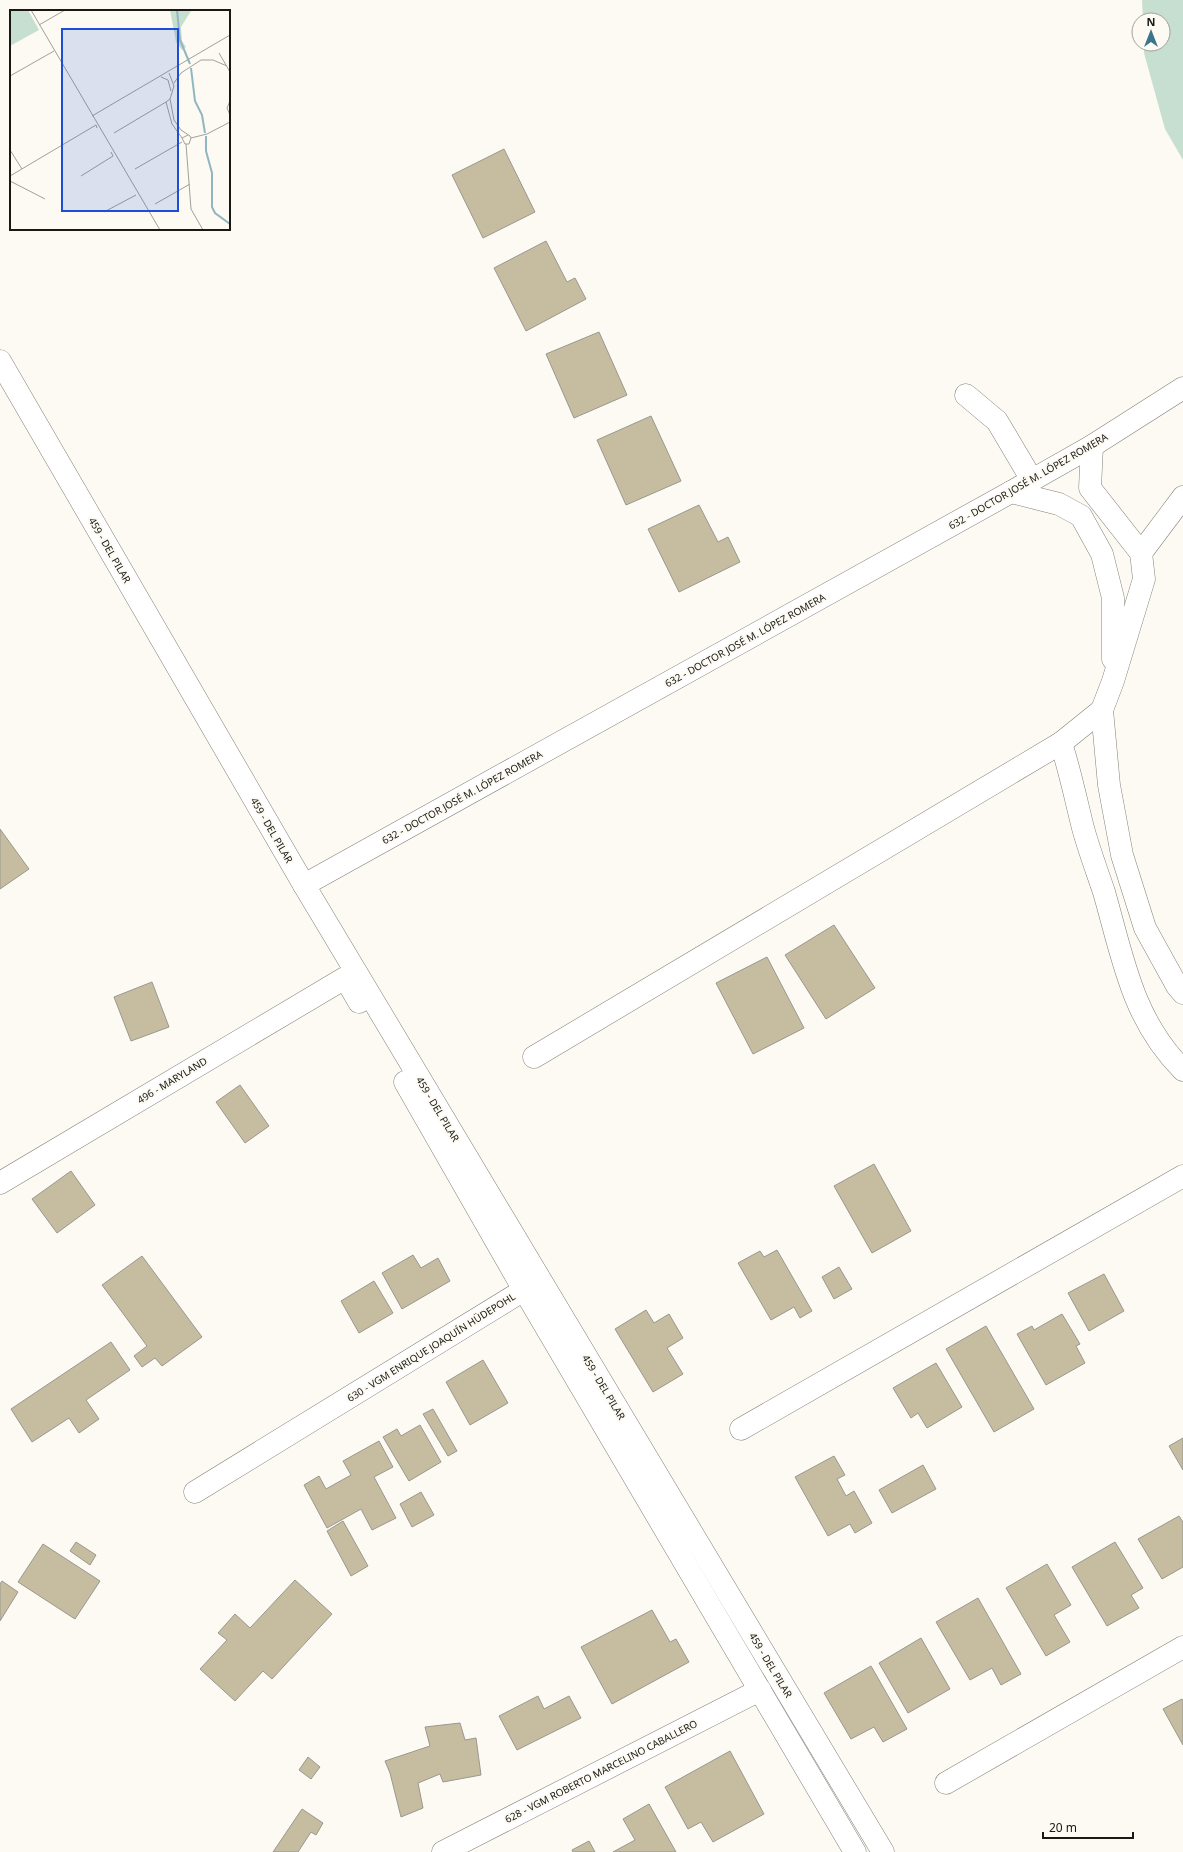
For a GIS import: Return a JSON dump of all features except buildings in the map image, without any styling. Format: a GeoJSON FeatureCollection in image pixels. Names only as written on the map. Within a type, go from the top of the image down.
{"type":"FeatureCollection","features":[{"type":"Feature","properties":{"kind":"street","name":"459 - DEL PILAR"},"geometry":{"type":"LineString","coordinates":[[0,361],[304,885],[883,1852]]}},
{"type":"Feature","properties":{"kind":"street","name":"632 - DOCTOR JOSÉ M. LÓPEZ ROMERA"},"geometry":{"type":"LineString","coordinates":[[304,885],[1032,480],[1092,446],[1183,388]]}},
{"type":"Feature","properties":{"kind":"street"},"geometry":{"type":"LineString","coordinates":[[966,395],[997,421],[1032,480]]}},
{"type":"Feature","properties":{"kind":"street"},"geometry":{"type":"LineString","coordinates":[[1092,446],[1090,488],[1141,553],[1144,579],[1113,681],[1102,710],[1109,785],[1122,855],[1145,928],[1177,986],[1183,993]]}},
{"type":"Feature","properties":{"kind":"street"},"geometry":{"type":"LineString","coordinates":[[1010,492],[1059,504],[1081,516],[1102,554],[1113,598],[1113,681]]}},
{"type":"Feature","properties":{"kind":"street"},"geometry":{"type":"LineString","coordinates":[[1141,553],[1183,497]]}},
{"type":"Feature","properties":{"kind":"street"},"geometry":{"type":"LineString","coordinates":[[534,1057],[1061,743],[1102,710]]}},
{"type":"Feature","properties":{"kind":"street"},"geometry":{"type":"LineString","coordinates":[[1061,743],[1075,790],[1083,829],[1129,980],[1141,1013],[1169,1056],[1183,1070]]}},
{"type":"Feature","properties":{"kind":"street","name":"496 - MARYLAND"},"geometry":{"type":"LineString","coordinates":[[0,1183],[345,978]]}},
{"type":"Feature","properties":{"kind":"street","name":"630 - VGM ENRIQUE JOAQUÍN HÜDEPOHL"},"geometry":{"type":"LineString","coordinates":[[195,1492],[524,1290],[345,978]]}},
{"type":"Feature","properties":{"kind":"street"},"geometry":{"type":"LineString","coordinates":[[741,1429],[1183,1176]]}},
{"type":"Feature","properties":{"kind":"street"},"geometry":{"type":"LineString","coordinates":[[524,1290],[855,1852]]}},
{"type":"Feature","properties":{"kind":"street"},"geometry":{"type":"LineString","coordinates":[[946,1783],[1183,1647]]}},
{"type":"Feature","properties":{"kind":"street","name":"628 - VGM ROBERTO MARCELINO CABALLERO"},"geometry":{"type":"LineString","coordinates":[[443,1852],[760,1690]]}},
{"type":"Feature","properties":{"kind":"green space"},"geometry":{"type":"Polygon","coordinates":[[[1142,0],[1183,0],[1183,160],[1165,129],[1144,53],[1171,52],[1171,12],[1143,12],[1142,0]]]}}]}
